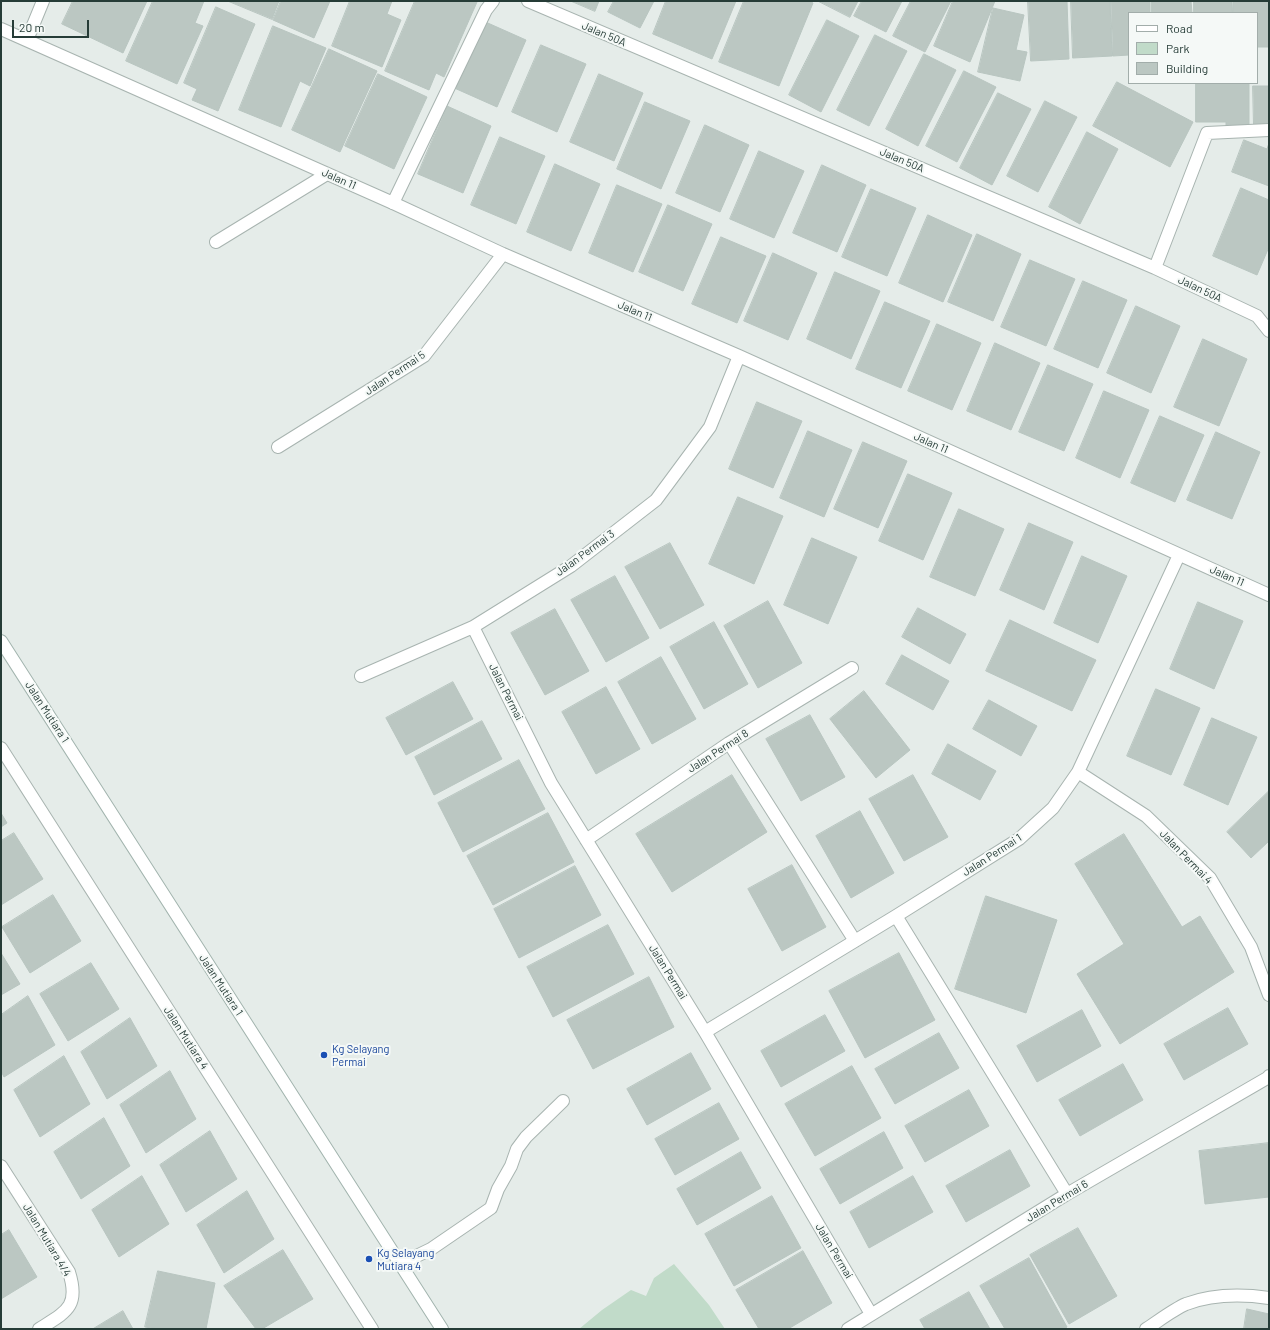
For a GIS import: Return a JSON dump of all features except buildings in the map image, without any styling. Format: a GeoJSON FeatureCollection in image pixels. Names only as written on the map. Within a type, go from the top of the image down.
{"type":"FeatureCollection","features":[{"type":"Feature","properties":{"kind":"street"},"geometry":{"type":"LineString","coordinates":[[27,40],[43,1]]}},
{"type":"Feature","properties":{"kind":"street"},"geometry":{"type":"LineString","coordinates":[[393,204],[486,10],[493,1]]}},
{"type":"Feature","properties":{"kind":"street","name":"Jalan 50A"},"geometry":{"type":"LineString","coordinates":[[528,1],[1155,268],[1257,316],[1269,331]]}},
{"type":"Feature","properties":{"kind":"street","name":"Jalan 11"},"geometry":{"type":"LineString","coordinates":[[1,29],[503,254],[739,356],[1269,595]]}},
{"type":"Feature","properties":{"kind":"street"},"geometry":{"type":"LineString","coordinates":[[1155,268],[1207,133],[1269,130]]}},
{"type":"Feature","properties":{"kind":"street"},"geometry":{"type":"LineString","coordinates":[[216,242],[327,174]]}},
{"type":"Feature","properties":{"kind":"street","name":"Jalan Permai 5"},"geometry":{"type":"LineString","coordinates":[[278,447],[424,356],[503,254]]}},
{"type":"Feature","properties":{"kind":"street","name":"Jalan Permai 3"},"geometry":{"type":"LineString","coordinates":[[361,676],[473,627],[571,566],[656,500],[710,427],[739,356]]}},
{"type":"Feature","properties":{"kind":"street","name":"Jalan Permai 1"},"geometry":{"type":"LineString","coordinates":[[705,1032],[1019,839],[1052,808],[1078,772],[1179,555]]}},
{"type":"Feature","properties":{"kind":"street","name":"Jalan Permai"},"geometry":{"type":"LineString","coordinates":[[473,627],[551,783],[705,1032],[871,1314]]}},
{"type":"Feature","properties":{"kind":"street","name":"Jalan Mutiara 1"},"geometry":{"type":"LineString","coordinates":[[1,641],[442,1329]]}},
{"type":"Feature","properties":{"kind":"street","name":"Jalan Permai 8"},"geometry":{"type":"LineString","coordinates":[[586,840],[729,743],[852,668]]}},
{"type":"Feature","properties":{"kind":"street"},"geometry":{"type":"LineString","coordinates":[[729,743],[855,940]]}},
{"type":"Feature","properties":{"kind":"street","name":"Jalan Mutiara 4"},"geometry":{"type":"LineString","coordinates":[[1,748],[372,1329]]}},
{"type":"Feature","properties":{"kind":"street","name":"Jalan Permai 4"},"geometry":{"type":"LineString","coordinates":[[1078,772],[1146,816],[1210,878],[1251,947],[1269,995]]}},
{"type":"Feature","properties":{"kind":"street"},"geometry":{"type":"LineString","coordinates":[[896,916],[1067,1194]]}},
{"type":"Feature","properties":{"kind":"street","name":"Jalan Permai 6"},"geometry":{"type":"LineString","coordinates":[[848,1329],[1067,1194],[1269,1077]]}},
{"type":"Feature","properties":{"kind":"street"},"geometry":{"type":"LineString","coordinates":[[400,1264],[431,1249],[491,1208],[498,1189],[511,1166],[518,1149],[526,1137],[563,1101]]}},
{"type":"Feature","properties":{"kind":"street","name":"Jalan Mutiara 4/4"},"geometry":{"type":"LineString","coordinates":[[1,1166],[69,1272],[72,1283],[73,1294],[65,1313],[39,1329]]}},
{"type":"Feature","properties":{"kind":"street"},"geometry":{"type":"LineString","coordinates":[[1146,1329],[1184,1305],[1216,1296],[1249,1295],[1269,1298]]}},
{"type":"Feature","properties":{"kind":"green space"},"geometry":{"type":"Polygon","coordinates":[[[674,1264],[709,1305],[725,1329],[579,1329],[602,1310],[631,1290],[646,1296],[654,1278],[674,1264]]]}},
{"type":"Feature","properties":{"kind":"place","name":"Kg Selayang Permai"},"geometry":{"type":"Point","coordinates":[324,1055]}},
{"type":"Feature","properties":{"kind":"place","name":"Kg Selayang Mutiara 4"},"geometry":{"type":"Point","coordinates":[369,1259]}}]}
